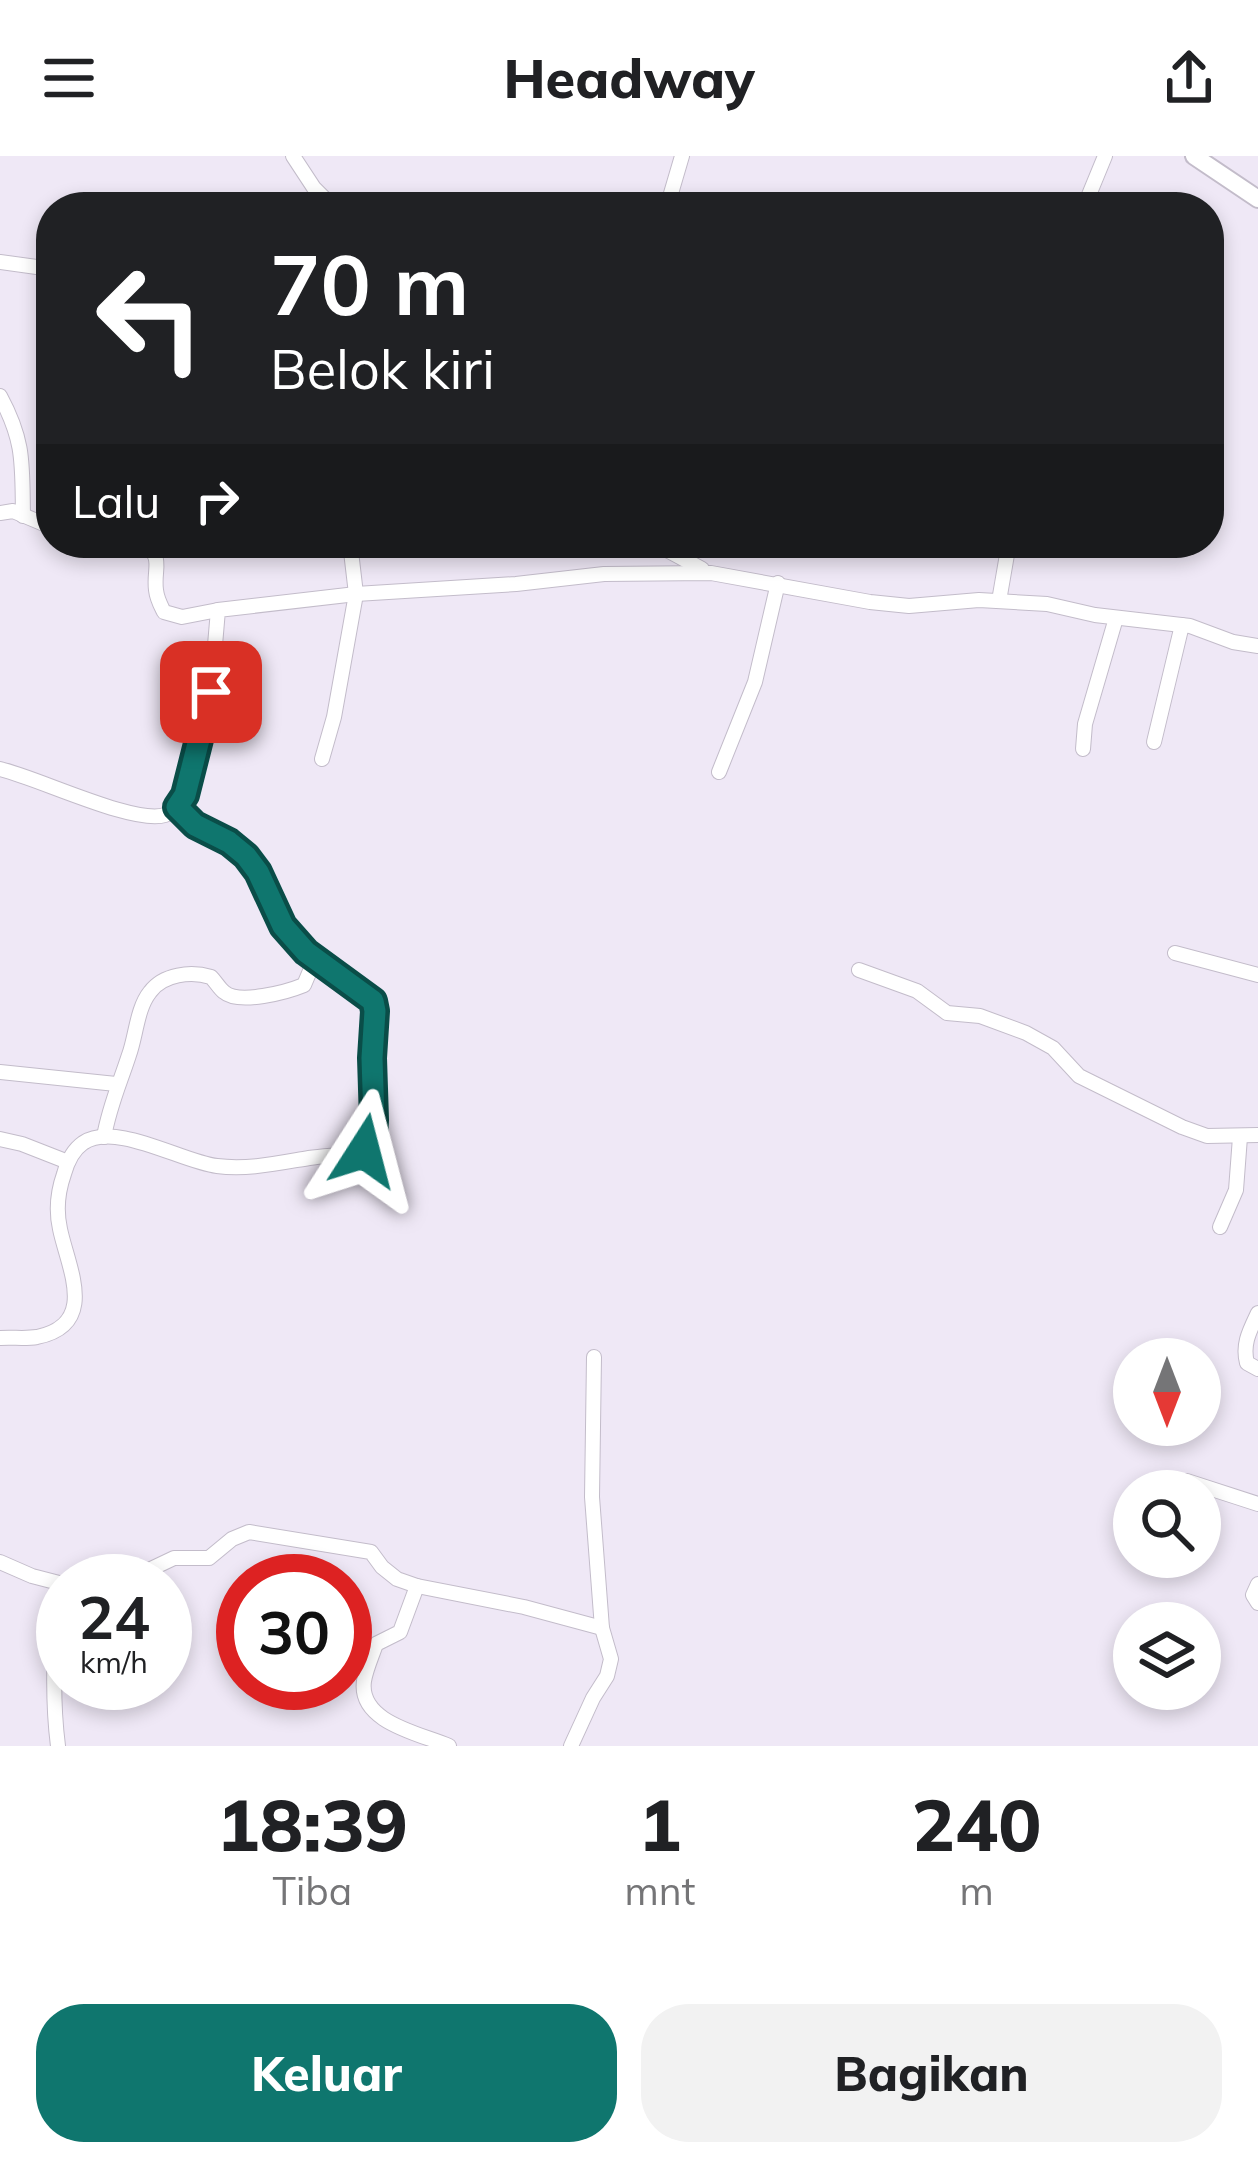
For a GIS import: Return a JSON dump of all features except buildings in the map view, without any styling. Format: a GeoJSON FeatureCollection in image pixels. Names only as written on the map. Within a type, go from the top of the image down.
{"type":"FeatureCollection","features":[{"type":"Feature","properties":{"kind":"street"},"geometry":{"type":"LineString","coordinates":[[293,156],[318,192]]}},
{"type":"Feature","properties":{"kind":"street"},"geometry":{"type":"LineString","coordinates":[[671,192],[682,156]]}},
{"type":"Feature","properties":{"kind":"street"},"geometry":{"type":"LineString","coordinates":[[1090,192],[1105,156]]}},
{"type":"Feature","properties":{"kind":"street"},"geometry":{"type":"LineString","coordinates":[[1194,156],[1258,199]]}},
{"type":"Feature","properties":{"kind":"street"},"geometry":{"type":"LineString","coordinates":[[0,262],[36,267]]}},
{"type":"Feature","properties":{"kind":"street"},"geometry":{"type":"LineString","coordinates":[[0,396],[15,424],[21,452],[23,516]]}},
{"type":"Feature","properties":{"kind":"street"},"geometry":{"type":"LineString","coordinates":[[0,513],[8,510],[36,521]]}},
{"type":"Feature","properties":{"kind":"street"},"geometry":{"type":"LineString","coordinates":[[157,558],[156,589],[164,611],[182,616],[356,594],[604,574],[711,573],[870,602],[1047,604],[1182,625],[1258,646]]}},
{"type":"Feature","properties":{"kind":"street"},"geometry":{"type":"LineString","coordinates":[[322,759],[356,594],[352,558]]}},
{"type":"Feature","properties":{"kind":"street"},"geometry":{"type":"LineString","coordinates":[[679,558],[711,573]]}},
{"type":"Feature","properties":{"kind":"street"},"geometry":{"type":"LineString","coordinates":[[999,601],[1006,558]]}},
{"type":"Feature","properties":{"kind":"street"},"geometry":{"type":"LineString","coordinates":[[719,772],[755,682],[778,583]]}},
{"type":"Feature","properties":{"kind":"street"},"geometry":{"type":"LineString","coordinates":[[0,769],[71,795],[149,815],[165,815],[177,807],[185,795],[211,692],[218,610]]}},
{"type":"Feature","properties":{"kind":"street"},"geometry":{"type":"LineString","coordinates":[[1083,749],[1085,724],[1116,618]]}},
{"type":"Feature","properties":{"kind":"street"},"geometry":{"type":"LineString","coordinates":[[1154,742],[1182,625]]}},
{"type":"Feature","properties":{"kind":"street"},"geometry":{"type":"LineString","coordinates":[[0,1338],[40,1336],[65,1324],[71,1315],[75,1283],[58,1210],[68,1162],[85,1141],[104,1137],[155,1146],[213,1166],[251,1167],[364,1151],[373,1138],[373,1001],[315,959],[283,926],[246,856],[195,825],[177,807]]}},
{"type":"Feature","properties":{"kind":"street"},"geometry":{"type":"LineString","coordinates":[[1174,952],[1257,973]]}},
{"type":"Feature","properties":{"kind":"street"},"geometry":{"type":"LineString","coordinates":[[104,1137],[116,1084],[150,992],[165,980],[203,974],[230,996],[252,997],[304,985],[315,959]]}},
{"type":"Feature","properties":{"kind":"street"},"geometry":{"type":"LineString","coordinates":[[859,970],[917,991],[947,1013],[980,1016],[1026,1033],[1053,1048],[1079,1076],[1182,1127],[1207,1136],[1258,1135]]}},
{"type":"Feature","properties":{"kind":"street"},"geometry":{"type":"LineString","coordinates":[[0,1072],[116,1084]]}},
{"type":"Feature","properties":{"kind":"street"},"geometry":{"type":"LineString","coordinates":[[1220,1227],[1236,1190],[1240,1137]]}},
{"type":"Feature","properties":{"kind":"street"},"geometry":{"type":"LineString","coordinates":[[0,1139],[68,1162]]}},
{"type":"Feature","properties":{"kind":"street"},"geometry":{"type":"LineString","coordinates":[[1258,1313],[1246,1337],[1245,1354],[1247,1363],[1258,1369]]}},
{"type":"Feature","properties":{"kind":"street"},"geometry":{"type":"LineString","coordinates":[[571,1746],[610,1665],[602,1628],[592,1497],[594,1357]]}},
{"type":"Feature","properties":{"kind":"street"},"geometry":{"type":"LineString","coordinates":[[1221,1492],[1258,1504]]}},
{"type":"Feature","properties":{"kind":"street"},"geometry":{"type":"LineString","coordinates":[[192,1558],[209,1558],[249,1532],[371,1552],[398,1579],[417,1586],[602,1628]]}},
{"type":"Feature","properties":{"kind":"street"},"geometry":{"type":"LineString","coordinates":[[0,1562],[36,1577]]}},
{"type":"Feature","properties":{"kind":"street"},"geometry":{"type":"LineString","coordinates":[[1258,1584],[1252,1595],[1258,1603]]}},
{"type":"Feature","properties":{"kind":"street"},"geometry":{"type":"LineString","coordinates":[[417,1586],[400,1632],[376,1644],[363,1685],[366,1697],[388,1724],[449,1746]]}},
{"type":"Feature","properties":{"kind":"street"},"geometry":{"type":"LineString","coordinates":[[55,1710],[58,1746]]}},
{"type":"Feature","properties":{"kind":"route"},"geometry":{"type":"LineString","coordinates":[[211,692],[185,795],[177,807],[195,825],[246,856],[283,926],[306,952],[373,1001],[373,1138],[364,1151]]}}]}
